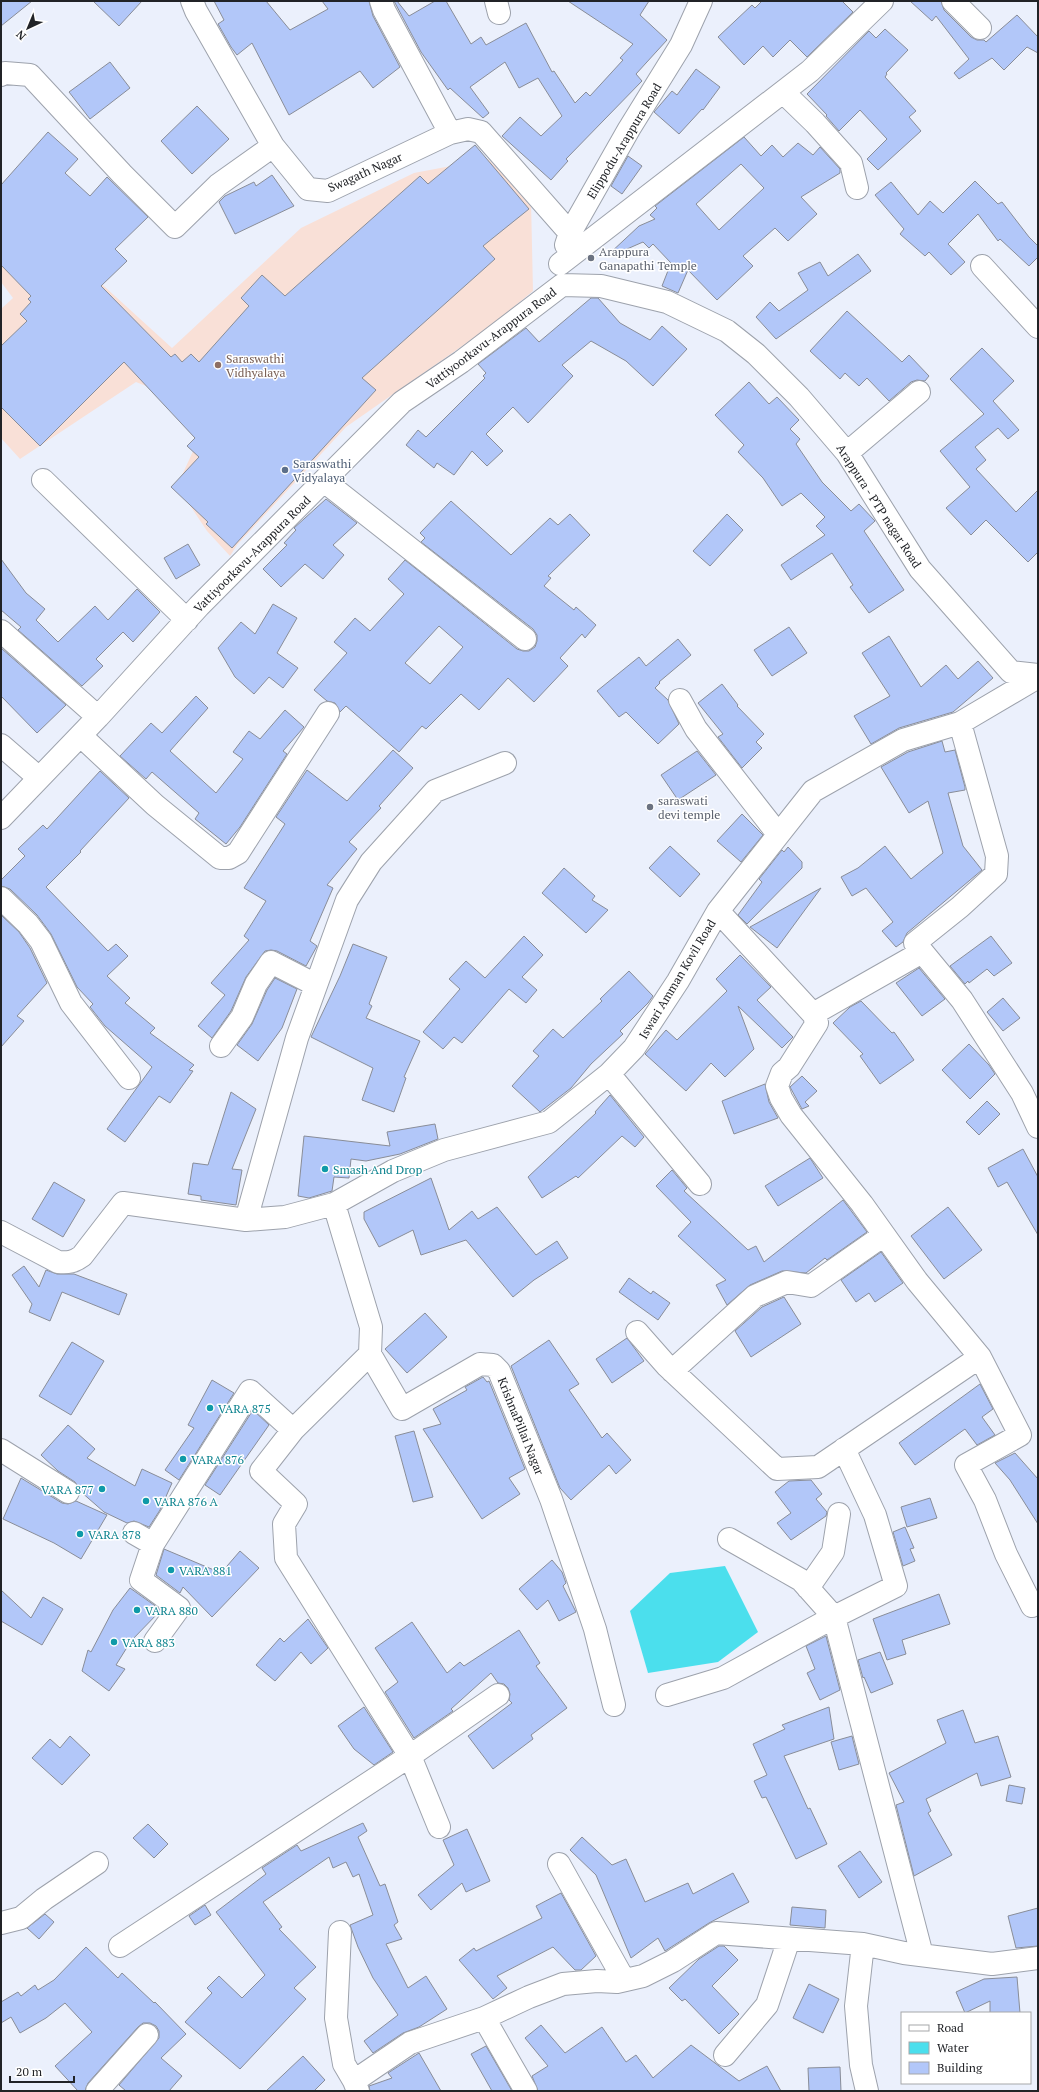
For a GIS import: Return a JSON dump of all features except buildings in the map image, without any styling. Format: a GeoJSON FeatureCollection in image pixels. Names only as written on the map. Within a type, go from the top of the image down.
{"type":"FeatureCollection","features":[{"type":"Feature","properties":{"kind":"street","name":"Swagath Nagar"},"geometry":{"type":"LineString","coordinates":[[192,1],[196,11],[273,146],[308,189],[328,191],[450,133],[468,129],[481,132],[570,233]]}},
{"type":"Feature","properties":{"kind":"street"},"geometry":{"type":"LineString","coordinates":[[382,1],[384,10],[450,133]]}},
{"type":"Feature","properties":{"kind":"street","name":"Elippodu-Arappura Road"},"geometry":{"type":"LineString","coordinates":[[561,275],[570,233],[629,129],[681,45],[701,1]]}},
{"type":"Feature","properties":{"kind":"street","name":"Vattiyoorkavu-Arappura Road"},"geometry":{"type":"LineString","coordinates":[[1,818],[81,736],[186,620],[402,402],[461,362],[561,275],[810,71],[882,1]]}},
{"type":"Feature","properties":{"kind":"street"},"geometry":{"type":"LineString","coordinates":[[953,1],[980,28]]}},
{"type":"Feature","properties":{"kind":"street"},"geometry":{"type":"LineString","coordinates":[[1,76],[5,73],[30,75],[122,174],[175,227],[218,185],[273,146]]}},
{"type":"Feature","properties":{"kind":"street"},"geometry":{"type":"LineString","coordinates":[[783,92],[815,123],[852,163],[857,188]]}},
{"type":"Feature","properties":{"kind":"street"},"geometry":{"type":"LineString","coordinates":[[982,266],[1038,327]]}},
{"type":"Feature","properties":{"kind":"street","name":"Arappura - PTP nagar Road"},"geometry":{"type":"LineString","coordinates":[[561,275],[667,302],[727,331],[756,354],[799,397],[847,453],[920,569],[1011,672],[1038,676]]}},
{"type":"Feature","properties":{"kind":"street"},"geometry":{"type":"LineString","coordinates":[[847,453],[919,392]]}},
{"type":"Feature","properties":{"kind":"street"},"geometry":{"type":"LineString","coordinates":[[42,480],[186,620]]}},
{"type":"Feature","properties":{"kind":"street"},"geometry":{"type":"LineString","coordinates":[[324,481],[525,639]]}},
{"type":"Feature","properties":{"kind":"street"},"geometry":{"type":"LineString","coordinates":[[1,631],[98,717]]}},
{"type":"Feature","properties":{"kind":"street","name":"Iswari Amman Kovil Road"},"geometry":{"type":"LineString","coordinates":[[1,1232],[58,1262],[65,1263],[74,1261],[82,1256],[123,1203],[246,1220],[285,1217],[334,1204],[393,1171],[444,1150],[549,1122],[609,1074],[634,1048],[678,981],[718,911],[813,791],[903,740],[960,723],[1038,676]]}},
{"type":"Feature","properties":{"kind":"street"},"geometry":{"type":"LineString","coordinates":[[680,700],[696,729],[778,834]]}},
{"type":"Feature","properties":{"kind":"street"},"geometry":{"type":"LineString","coordinates":[[81,736],[155,805],[220,858],[229,858],[238,853],[250,836],[271,799],[328,713]]}},
{"type":"Feature","properties":{"kind":"street"},"geometry":{"type":"LineString","coordinates":[[960,723],[997,856],[996,874],[960,907],[915,943],[962,1000],[1022,1093],[1038,1127]]}},
{"type":"Feature","properties":{"kind":"street"},"geometry":{"type":"LineString","coordinates":[[1,745],[39,778]]}},
{"type":"Feature","properties":{"kind":"street"},"geometry":{"type":"LineString","coordinates":[[246,1220],[297,1038],[347,900],[371,862],[435,791],[505,763]]}},
{"type":"Feature","properties":{"kind":"street"},"geometry":{"type":"LineString","coordinates":[[1,898],[28,924],[41,941],[71,1003],[129,1078]]}},
{"type":"Feature","properties":{"kind":"street"},"geometry":{"type":"LineString","coordinates":[[718,911],[813,1014],[817,1023],[789,1066],[782,1073],[777,1086],[781,1098],[791,1115],[862,1204],[916,1281],[980,1357],[1020,1435],[966,1465],[985,1500],[1006,1554],[1032,1606]]}},
{"type":"Feature","properties":{"kind":"street"},"geometry":{"type":"LineString","coordinates":[[813,1014],[922,952]]}},
{"type":"Feature","properties":{"kind":"street"},"geometry":{"type":"LineString","coordinates":[[221,1046],[242,1017],[256,984],[271,962],[316,985]]}},
{"type":"Feature","properties":{"kind":"street"},"geometry":{"type":"LineString","coordinates":[[609,1074],[700,1184]]}},
{"type":"Feature","properties":{"kind":"street"},"geometry":{"type":"LineString","coordinates":[[334,1204],[371,1328],[370,1354],[293,1430],[261,1471],[296,1504],[284,1524],[286,1558],[410,1756],[439,1827]]}},
{"type":"Feature","properties":{"kind":"street"},"geometry":{"type":"LineString","coordinates":[[672,1371],[755,1296],[787,1282],[811,1286],[884,1235]]}},
{"type":"Feature","properties":{"kind":"street"},"geometry":{"type":"LineString","coordinates":[[637,1332],[672,1371],[777,1469],[818,1467],[980,1357]]}},
{"type":"Feature","properties":{"kind":"street","name":"KrishnaPillai Nagar"},"geometry":{"type":"LineString","coordinates":[[370,1354],[402,1409],[480,1364],[493,1365],[499,1370],[551,1500],[595,1629],[614,1705]]}},
{"type":"Feature","properties":{"kind":"street"},"geometry":{"type":"LineString","coordinates":[[155,1641],[179,1608],[141,1580],[153,1544],[250,1391],[293,1430]]}},
{"type":"Feature","properties":{"kind":"street"},"geometry":{"type":"LineString","coordinates":[[667,1695],[723,1678],[834,1617],[896,1586],[875,1516],[844,1449]]}},
{"type":"Feature","properties":{"kind":"street"},"geometry":{"type":"LineString","coordinates":[[1,1450],[68,1492]]}},
{"type":"Feature","properties":{"kind":"street"},"geometry":{"type":"LineString","coordinates":[[808,1588],[834,1552],[839,1514]]}},
{"type":"Feature","properties":{"kind":"street"},"geometry":{"type":"LineString","coordinates":[[134,1533],[153,1544]]}},
{"type":"Feature","properties":{"kind":"street"},"geometry":{"type":"LineString","coordinates":[[730,1538],[801,1580],[834,1617],[922,1956]]}},
{"type":"Feature","properties":{"kind":"street"},"geometry":{"type":"LineString","coordinates":[[120,1946],[410,1756],[498,1695]]}},
{"type":"Feature","properties":{"kind":"street"},"geometry":{"type":"LineString","coordinates":[[1,1923],[21,1918],[44,1899],[97,1863]]}},
{"type":"Feature","properties":{"kind":"street"},"geometry":{"type":"LineString","coordinates":[[559,1864],[624,1980]]}},
{"type":"Feature","properties":{"kind":"street"},"geometry":{"type":"LineString","coordinates":[[340,1932],[336,2018],[344,2064],[356,2086],[410,2044],[484,2018],[529,1997],[563,1984],[624,1980],[643,1976],[673,1961],[716,1933],[863,1944],[922,1956],[992,1964],[1038,1958]]}},
{"type":"Feature","properties":{"kind":"street"},"geometry":{"type":"LineString","coordinates":[[725,2055],[767,2005],[789,1939]]}},
{"type":"Feature","properties":{"kind":"street"},"geometry":{"type":"LineString","coordinates":[[863,1944],[856,2006],[861,2065],[868,2091]]}},
{"type":"Feature","properties":{"kind":"street"},"geometry":{"type":"LineString","coordinates":[[484,2018],[526,2091]]}},
{"type":"Feature","properties":{"kind":"street"},"geometry":{"type":"LineString","coordinates":[[97,2091],[147,2035]]}},
{"type":"Feature","properties":{"kind":"shaded area","name":"Saraswathi Vidhyalaya"},"geometry":{"type":"Polygon","coordinates":[[[488,159],[531,201],[533,291],[491,326],[346,427],[237,545],[230,556],[207,531],[177,486],[201,434],[151,388],[136,382],[20,459],[1,438],[1,309],[13,298],[1,282],[1,243],[26,215],[172,348],[301,228],[414,173],[488,159]]]}},
{"type":"Feature","properties":{"kind":"water"},"geometry":{"type":"Polygon","coordinates":[[[725,1566],[758,1632],[718,1662],[648,1673],[630,1611],[670,1573],[725,1566]]]}},
{"type":"Feature","properties":{"kind":"place","name":"Arappura Ganapathi Temple"},"geometry":{"type":"Point","coordinates":[591,258]}},
{"type":"Feature","properties":{"kind":"place","name":"Saraswathi Vidhyalaya"},"geometry":{"type":"Point","coordinates":[218,365]}},
{"type":"Feature","properties":{"kind":"place","name":"Saraswathi Vidyalaya"},"geometry":{"type":"Point","coordinates":[285,470]}},
{"type":"Feature","properties":{"kind":"place","name":"saraswati devi temple"},"geometry":{"type":"Point","coordinates":[650,807]}},
{"type":"Feature","properties":{"kind":"place","name":"Smash And Drop"},"geometry":{"type":"Point","coordinates":[325,1169]}},
{"type":"Feature","properties":{"kind":"place","name":"VARA 875"},"geometry":{"type":"Point","coordinates":[210,1408]}},
{"type":"Feature","properties":{"kind":"place","name":"VARA 876"},"geometry":{"type":"Point","coordinates":[183,1459]}},
{"type":"Feature","properties":{"kind":"place","name":"VARA 877"},"geometry":{"type":"Point","coordinates":[102,1489]}},
{"type":"Feature","properties":{"kind":"place","name":"VARA 876 A"},"geometry":{"type":"Point","coordinates":[146,1501]}},
{"type":"Feature","properties":{"kind":"place","name":"VARA 878"},"geometry":{"type":"Point","coordinates":[80,1534]}},
{"type":"Feature","properties":{"kind":"place","name":"VARA 881"},"geometry":{"type":"Point","coordinates":[171,1570]}},
{"type":"Feature","properties":{"kind":"place","name":"VARA 880"},"geometry":{"type":"Point","coordinates":[137,1610]}},
{"type":"Feature","properties":{"kind":"place","name":"VARA 883"},"geometry":{"type":"Point","coordinates":[114,1642]}}]}
